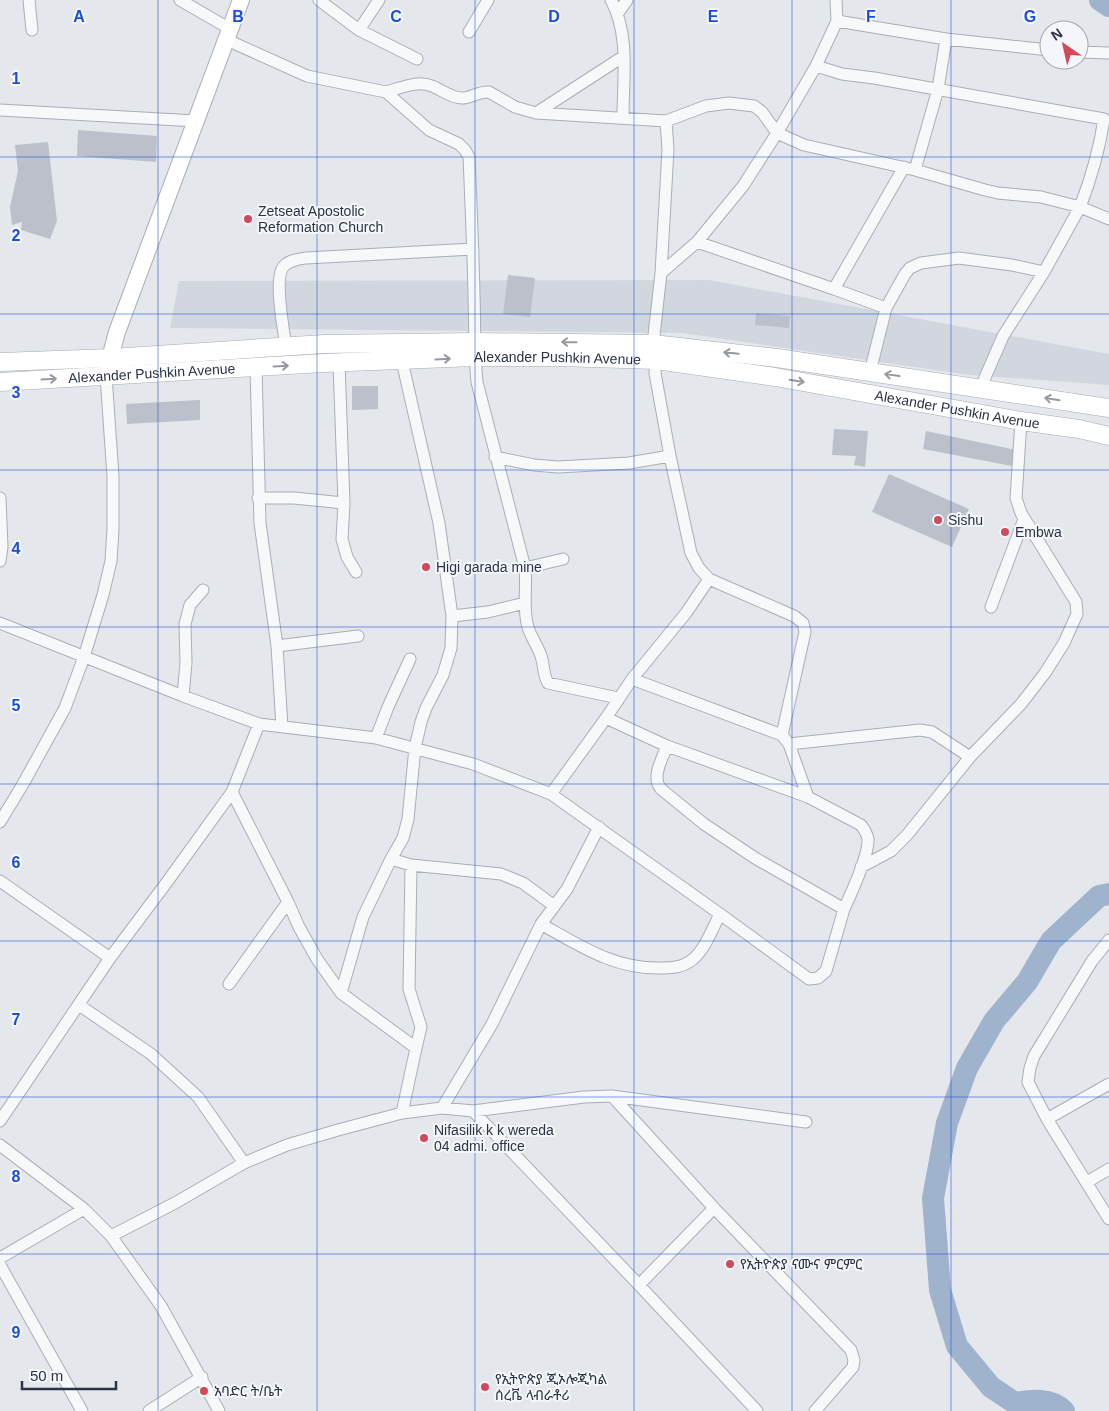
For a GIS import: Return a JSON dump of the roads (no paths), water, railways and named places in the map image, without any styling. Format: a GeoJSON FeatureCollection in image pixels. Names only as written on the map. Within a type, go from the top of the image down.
{"type":"FeatureCollection","features":[{"type":"Feature","properties":{"kind":"main road","name":"Alexander Pushkin Avenue"},"geometry":{"type":"LineString","coordinates":[[0,362],[111,358],[324,344],[475,350],[559,357],[654,352],[778,358],[1105,407]]}},
{"type":"Feature","properties":{"kind":"main road"},"geometry":{"type":"LineString","coordinates":[[324,344],[331,363]]}},
{"type":"Feature","properties":{"kind":"main road","name":"Alexander Pushkin Avenue"},"geometry":{"type":"LineString","coordinates":[[0,382],[331,363],[402,361],[475,350]]}},
{"type":"Feature","properties":{"kind":"main road","name":"Alexander Pushkin Avenue"},"geometry":{"type":"LineString","coordinates":[[654,352],[775,377],[1021,421],[1079,429],[1109,436]]}},
{"type":"Feature","properties":{"kind":"street"},"geometry":{"type":"LineString","coordinates":[[29,0],[32,30]]}},
{"type":"Feature","properties":{"kind":"street"},"geometry":{"type":"LineString","coordinates":[[180,0],[229,35],[307,76],[386,92],[421,84],[462,98],[488,92],[515,107],[536,113],[666,121],[706,106],[729,103],[754,106],[762,112],[777,134],[804,145],[909,169],[998,193],[1041,197],[1080,207],[1109,219]]}},
{"type":"Feature","properties":{"kind":"street"},"geometry":{"type":"LineString","coordinates":[[0,822],[65,708],[104,595],[111,561],[113,529],[113,476],[106,376],[117,332],[229,35],[240,0]]}},
{"type":"Feature","properties":{"kind":"street"},"geometry":{"type":"LineString","coordinates":[[319,0],[359,30],[417,59]]}},
{"type":"Feature","properties":{"kind":"street"},"geometry":{"type":"LineString","coordinates":[[359,30],[380,0]]}},
{"type":"Feature","properties":{"kind":"street"},"geometry":{"type":"LineString","coordinates":[[469,32],[488,0]]}},
{"type":"Feature","properties":{"kind":"street"},"geometry":{"type":"LineString","coordinates":[[610,0],[618,13],[623,33],[623,117]]}},
{"type":"Feature","properties":{"kind":"street"},"geometry":{"type":"LineString","coordinates":[[618,13],[627,0]]}},
{"type":"Feature","properties":{"kind":"street"},"geometry":{"type":"LineString","coordinates":[[662,273],[697,242],[743,186],[777,134],[816,66],[837,21],[836,0]]}},
{"type":"Feature","properties":{"kind":"street"},"geometry":{"type":"LineString","coordinates":[[837,21],[946,39],[1039,49]]}},
{"type":"Feature","properties":{"kind":"street"},"geometry":{"type":"LineString","coordinates":[[834,289],[909,169],[938,89],[946,39]]}},
{"type":"Feature","properties":{"kind":"street"},"geometry":{"type":"LineString","coordinates":[[1089,52],[1109,53]]}},
{"type":"Feature","properties":{"kind":"street"},"geometry":{"type":"LineString","coordinates":[[536,113],[624,56]]}},
{"type":"Feature","properties":{"kind":"street"},"geometry":{"type":"LineString","coordinates":[[816,66],[842,74],[1106,119],[1100,149],[1080,207],[1044,272],[1003,336],[981,387]]}},
{"type":"Feature","properties":{"kind":"street"},"geometry":{"type":"LineString","coordinates":[[386,92],[429,130],[459,144],[469,157],[477,382],[525,568],[526,622],[541,656],[546,679],[548,682],[618,698]]}},
{"type":"Feature","properties":{"kind":"street"},"geometry":{"type":"LineString","coordinates":[[0,110],[196,121]]}},
{"type":"Feature","properties":{"kind":"street"},"geometry":{"type":"LineString","coordinates":[[666,121],[668,150],[662,273],[654,352],[655,373],[670,456],[691,553],[699,568],[709,579],[794,616],[803,623],[805,632],[786,740],[808,797]]}},
{"type":"Feature","properties":{"kind":"street"},"geometry":{"type":"LineString","coordinates":[[697,242],[886,308]]}},
{"type":"Feature","properties":{"kind":"street"},"geometry":{"type":"LineString","coordinates":[[286,347],[279,302],[280,274],[283,266],[293,260],[473,249]]}},
{"type":"Feature","properties":{"kind":"street"},"geometry":{"type":"LineString","coordinates":[[870,372],[886,308],[910,268],[921,263],[959,258],[1012,265],[1044,272]]}},
{"type":"Feature","properties":{"kind":"street"},"geometry":{"type":"LineString","coordinates":[[340,993],[363,917],[403,838],[408,819],[415,748],[426,708],[443,675],[451,648],[452,616],[439,523],[402,361]]}},
{"type":"Feature","properties":{"kind":"street"},"geometry":{"type":"LineString","coordinates":[[331,363],[344,503],[342,539],[347,557],[356,572]]}},
{"type":"Feature","properties":{"kind":"street"},"geometry":{"type":"LineString","coordinates":[[256,368],[258,498],[277,646],[282,727]]}},
{"type":"Feature","properties":{"kind":"street"},"geometry":{"type":"LineString","coordinates":[[862,868],[881,857],[896,845],[970,757],[1021,704],[1045,673],[1064,643],[1077,614],[1076,602],[1024,519],[1016,498],[1021,421]]}},
{"type":"Feature","properties":{"kind":"street"},"geometry":{"type":"LineString","coordinates":[[495,457],[534,465],[558,467],[629,463],[670,456]]}},
{"type":"Feature","properties":{"kind":"street"},"geometry":{"type":"LineString","coordinates":[[0,498],[2,547],[0,561]]}},
{"type":"Feature","properties":{"kind":"street"},"geometry":{"type":"LineString","coordinates":[[258,498],[294,498],[344,503]]}},
{"type":"Feature","properties":{"kind":"street"},"geometry":{"type":"LineString","coordinates":[[990,607],[1024,519]]}},
{"type":"Feature","properties":{"kind":"street"},"geometry":{"type":"LineString","coordinates":[[525,568],[563,559]]}},
{"type":"Feature","properties":{"kind":"street"},"geometry":{"type":"LineString","coordinates":[[551,794],[606,718],[618,698],[686,613],[709,579]]}},
{"type":"Feature","properties":{"kind":"street"},"geometry":{"type":"LineString","coordinates":[[184,696],[186,663],[185,624],[190,605],[203,590]]}},
{"type":"Feature","properties":{"kind":"street"},"geometry":{"type":"LineString","coordinates":[[452,616],[488,612],[525,603]]}},
{"type":"Feature","properties":{"kind":"street"},"geometry":{"type":"LineString","coordinates":[[0,623],[259,724],[376,738],[473,764],[551,794],[808,979],[818,978],[826,971],[844,909],[862,868],[868,840],[866,831],[861,825],[808,797],[666,746],[606,718]]}},
{"type":"Feature","properties":{"kind":"street"},"geometry":{"type":"LineString","coordinates":[[277,646],[358,636]]}},
{"type":"Feature","properties":{"kind":"street"},"geometry":{"type":"LineString","coordinates":[[376,738],[410,659]]}},
{"type":"Feature","properties":{"kind":"street"},"geometry":{"type":"LineString","coordinates":[[632,679],[786,740],[920,730],[932,732],[970,757]]}},
{"type":"Feature","properties":{"kind":"street"},"geometry":{"type":"LineString","coordinates":[[0,1121],[110,958],[232,792],[259,724]]}},
{"type":"Feature","properties":{"kind":"street"},"geometry":{"type":"LineString","coordinates":[[666,746],[656,777],[657,784],[661,789],[704,824],[748,853],[844,909]]}},
{"type":"Feature","properties":{"kind":"street"},"geometry":{"type":"LineString","coordinates":[[232,792],[299,927],[340,993],[416,1048]]}},
{"type":"Feature","properties":{"kind":"street"},"geometry":{"type":"LineString","coordinates":[[442,1108],[492,1024],[541,924],[567,889],[599,827]]}},
{"type":"Feature","properties":{"kind":"street"},"geometry":{"type":"LineString","coordinates":[[391,859],[411,865],[500,874],[523,883],[553,906]]}},
{"type":"Feature","properties":{"kind":"street"},"geometry":{"type":"LineString","coordinates":[[402,1113],[421,1027],[409,990],[411,865]]}},
{"type":"Feature","properties":{"kind":"street"},"geometry":{"type":"LineString","coordinates":[[0,881],[110,958]]}},
{"type":"Feature","properties":{"kind":"street"},"geometry":{"type":"LineString","coordinates":[[229,984],[288,902]]}},
{"type":"Feature","properties":{"kind":"street"},"geometry":{"type":"LineString","coordinates":[[541,924],[591,952],[620,964],[648,969],[672,968],[689,962],[701,950],[720,914]]}},
{"type":"Feature","properties":{"kind":"street"},"geometry":{"type":"LineString","coordinates":[[1109,940],[1092,961],[1034,1056],[1028,1082],[1047,1118],[1109,1219]]}},
{"type":"Feature","properties":{"kind":"street"},"geometry":{"type":"LineString","coordinates":[[79,1005],[151,1054],[198,1097],[244,1163]]}},
{"type":"Feature","properties":{"kind":"street"},"geometry":{"type":"LineString","coordinates":[[1047,1118],[1109,1084]]}},
{"type":"Feature","properties":{"kind":"street"},"geometry":{"type":"LineString","coordinates":[[111,1236],[175,1203],[244,1163],[287,1145],[402,1113],[442,1108],[473,1111],[584,1096],[612,1096],[806,1122]]}},
{"type":"Feature","properties":{"kind":"street"},"geometry":{"type":"LineString","coordinates":[[612,1096],[714,1208],[851,1350],[854,1360],[853,1367],[815,1411]]}},
{"type":"Feature","properties":{"kind":"street"},"geometry":{"type":"LineString","coordinates":[[473,1111],[757,1411]]}},
{"type":"Feature","properties":{"kind":"street"},"geometry":{"type":"LineString","coordinates":[[0,1145],[84,1209],[111,1236],[162,1306],[219,1411]]}},
{"type":"Feature","properties":{"kind":"street"},"geometry":{"type":"LineString","coordinates":[[1087,1182],[1109,1169]]}},
{"type":"Feature","properties":{"kind":"street"},"geometry":{"type":"LineString","coordinates":[[639,1285],[714,1208]]}},
{"type":"Feature","properties":{"kind":"street"},"geometry":{"type":"LineString","coordinates":[[0,1258],[84,1209]]}},
{"type":"Feature","properties":{"kind":"street"},"geometry":{"type":"LineString","coordinates":[[0,1265],[82,1411]]}},
{"type":"Feature","properties":{"kind":"street"},"geometry":{"type":"LineString","coordinates":[[149,1411],[202,1377]]}},
{"type":"Feature","properties":{"kind":"waterway"},"geometry":{"type":"LineString","coordinates":[[1100,0],[1109,6]]}},
{"type":"Feature","properties":{"kind":"waterway"},"geometry":{"type":"LineString","coordinates":[[1064,1411],[1054,1404],[1041,1401],[1015,1403],[991,1387],[957,1346],[940,1290],[933,1198],[947,1123],[967,1068],[994,1021],[1027,982],[1051,941],[1099,896],[1109,894]]}},
{"type":"Feature","properties":{"kind":"place","name":"Zetseat Apostolic Reformation Church"},"geometry":{"type":"Point","coordinates":[248,219]}},
{"type":"Feature","properties":{"kind":"place","name":"Sishu"},"geometry":{"type":"Point","coordinates":[938,520]}},
{"type":"Feature","properties":{"kind":"place","name":"Embwa"},"geometry":{"type":"Point","coordinates":[1005,532]}},
{"type":"Feature","properties":{"kind":"place","name":"Higi garada mine"},"geometry":{"type":"Point","coordinates":[426,567]}},
{"type":"Feature","properties":{"kind":"place","name":"Nifasilik k k wereda 04 admi. office"},"geometry":{"type":"Point","coordinates":[424,1138]}},
{"type":"Feature","properties":{"kind":"place","name":"የኢትዮጵያ ናሙና ምርምር"},"geometry":{"type":"Point","coordinates":[730,1264]}},
{"type":"Feature","properties":{"kind":"place","name":"የኢትዮጵያ ጂኦሎጂካል ሰረቬ ላብራቶሪ"},"geometry":{"type":"Point","coordinates":[485,1387]}},
{"type":"Feature","properties":{"kind":"place","name":"አባድር ት/ቤት"},"geometry":{"type":"Point","coordinates":[204,1391]}}]}
